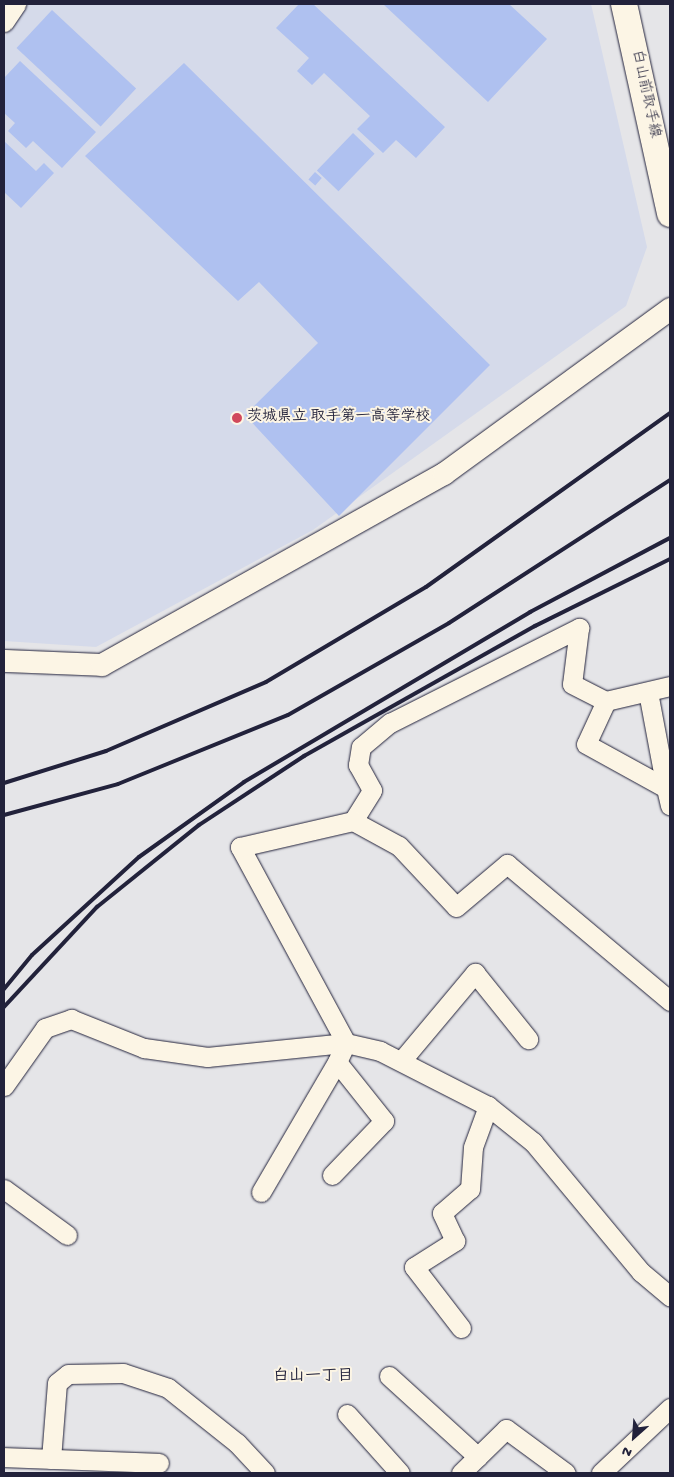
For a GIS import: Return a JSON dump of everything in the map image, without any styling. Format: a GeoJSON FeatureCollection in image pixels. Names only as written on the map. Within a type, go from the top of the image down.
{"type":"FeatureCollection","features":[{"type":"Feature","properties":{"kind":"main road","name":"白山前取手線"},"geometry":{"type":"LineString","coordinates":[[624,4],[670,214]]}},
{"type":"Feature","properties":{"kind":"street"},"geometry":{"type":"LineString","coordinates":[[4,22],[16,4]]}},
{"type":"Feature","properties":{"kind":"street"},"geometry":{"type":"LineString","coordinates":[[4,661],[102,665],[444,474],[670,309]]}},
{"type":"Feature","properties":{"kind":"street"},"geometry":{"type":"LineString","coordinates":[[353,821],[372,790],[358,765],[362,747],[390,723],[579,628],[572,684],[606,701],[670,686]]}},
{"type":"Feature","properties":{"kind":"street"},"geometry":{"type":"LineString","coordinates":[[648,692],[668,797]]}},
{"type":"Feature","properties":{"kind":"street"},"geometry":{"type":"LineString","coordinates":[[606,701],[586,744],[668,797]]}},
{"type":"Feature","properties":{"kind":"street"},"geometry":{"type":"LineString","coordinates":[[346,1043],[240,847],[353,821],[399,846],[456,907],[507,864],[670,1001]]}},
{"type":"Feature","properties":{"kind":"street"},"geometry":{"type":"LineString","coordinates":[[402,1060],[475,973],[528,1039]]}},
{"type":"Feature","properties":{"kind":"street"},"geometry":{"type":"LineString","coordinates":[[4,1086],[45,1028],[71,1019],[144,1048],[207,1057],[346,1043],[402,1060],[488,1106],[533,1142],[641,1272],[670,1296]]}},
{"type":"Feature","properties":{"kind":"street"},"geometry":{"type":"LineString","coordinates":[[261,1192],[337,1062],[346,1043]]}},
{"type":"Feature","properties":{"kind":"street"},"geometry":{"type":"LineString","coordinates":[[332,1175],[384,1121],[337,1062]]}},
{"type":"Feature","properties":{"kind":"street"},"geometry":{"type":"LineString","coordinates":[[461,1328],[414,1267],[455,1241],[442,1213],[470,1189],[473,1147],[488,1106]]}},
{"type":"Feature","properties":{"kind":"street"},"geometry":{"type":"LineString","coordinates":[[4,1189],[67,1235]]}},
{"type":"Feature","properties":{"kind":"street"},"geometry":{"type":"LineString","coordinates":[[51,1459],[57,1383],[68,1374],[123,1373],[168,1388],[237,1443],[265,1473]]}},
{"type":"Feature","properties":{"kind":"street"},"geometry":{"type":"LineString","coordinates":[[389,1376],[478,1457]]}},
{"type":"Feature","properties":{"kind":"street"},"geometry":{"type":"LineString","coordinates":[[601,1473],[670,1408]]}},
{"type":"Feature","properties":{"kind":"street"},"geometry":{"type":"LineString","coordinates":[[347,1414],[400,1473]]}},
{"type":"Feature","properties":{"kind":"street"},"geometry":{"type":"LineString","coordinates":[[461,1473],[506,1429],[566,1473]]}},
{"type":"Feature","properties":{"kind":"street"},"geometry":{"type":"LineString","coordinates":[[4,1457],[159,1463]]}},
{"type":"Feature","properties":{"kind":"shaded area","name":"茨城県立 取手第一高等学校"},"geometry":{"type":"Polygon","coordinates":[[[24,4],[591,4],[647,247],[626,306],[313,530],[96,647],[4,641],[4,38],[24,4]]]}},
{"type":"Feature","properties":{"kind":"building"},"geometry":{"type":"Polygon","coordinates":[[[299,4],[313,4],[445,127],[416,158],[396,140],[383,153],[357,129],[370,116],[324,73],[312,85],[297,71],[309,58],[276,28],[299,4]]]}},
{"type":"Feature","properties":{"kind":"building"},"geometry":{"type":"Polygon","coordinates":[[[383,4],[509,4],[547,39],[488,102],[383,4]]]}},
{"type":"Feature","properties":{"kind":"building"},"geometry":{"type":"Polygon","coordinates":[[[52,10],[136,88],[101,126],[17,48],[52,10]]]}},
{"type":"Feature","properties":{"kind":"building"},"geometry":{"type":"Polygon","coordinates":[[[20,61],[96,132],[62,168],[33,141],[26,148],[8,131],[15,123],[4,113],[4,78],[20,61]]]}},
{"type":"Feature","properties":{"kind":"building"},"geometry":{"type":"Polygon","coordinates":[[[184,63],[490,365],[339,516],[245,415],[318,343],[259,282],[238,301],[85,156],[184,63]]]}},
{"type":"Feature","properties":{"kind":"building"},"geometry":{"type":"Polygon","coordinates":[[[353,133],[375,154],[338,191],[317,170],[353,133]]]}},
{"type":"Feature","properties":{"kind":"building"},"geometry":{"type":"Polygon","coordinates":[[[4,141],[36,171],[44,163],[54,173],[21,208],[4,192],[4,141]]]}},
{"type":"Feature","properties":{"kind":"building"},"geometry":{"type":"Polygon","coordinates":[[[315,172],[322,178],[315,185],[308,180],[315,172]]]}},
{"type":"Feature","properties":{"kind":"railway"},"geometry":{"type":"LineString","coordinates":[[4,783],[106,751],[266,682],[426,587],[670,413]]}},
{"type":"Feature","properties":{"kind":"railway"},"geometry":{"type":"LineString","coordinates":[[4,815],[118,784],[288,715],[449,623],[670,480]]}},
{"type":"Feature","properties":{"kind":"railway"},"geometry":{"type":"LineString","coordinates":[[4,989],[32,955],[139,857],[244,782],[530,612],[670,538]]}},
{"type":"Feature","properties":{"kind":"railway"},"geometry":{"type":"LineString","coordinates":[[4,1007],[97,907],[199,825],[304,756],[535,626],[670,559]]}},
{"type":"Feature","properties":{"kind":"place","name":"茨城県立 取手第一高等学校"},"geometry":{"type":"Point","coordinates":[237,418]}},
{"type":"Feature","properties":{"kind":"district","name":"白山一丁目"},"geometry":{"type":"Point","coordinates":[313,1378]}}]}
